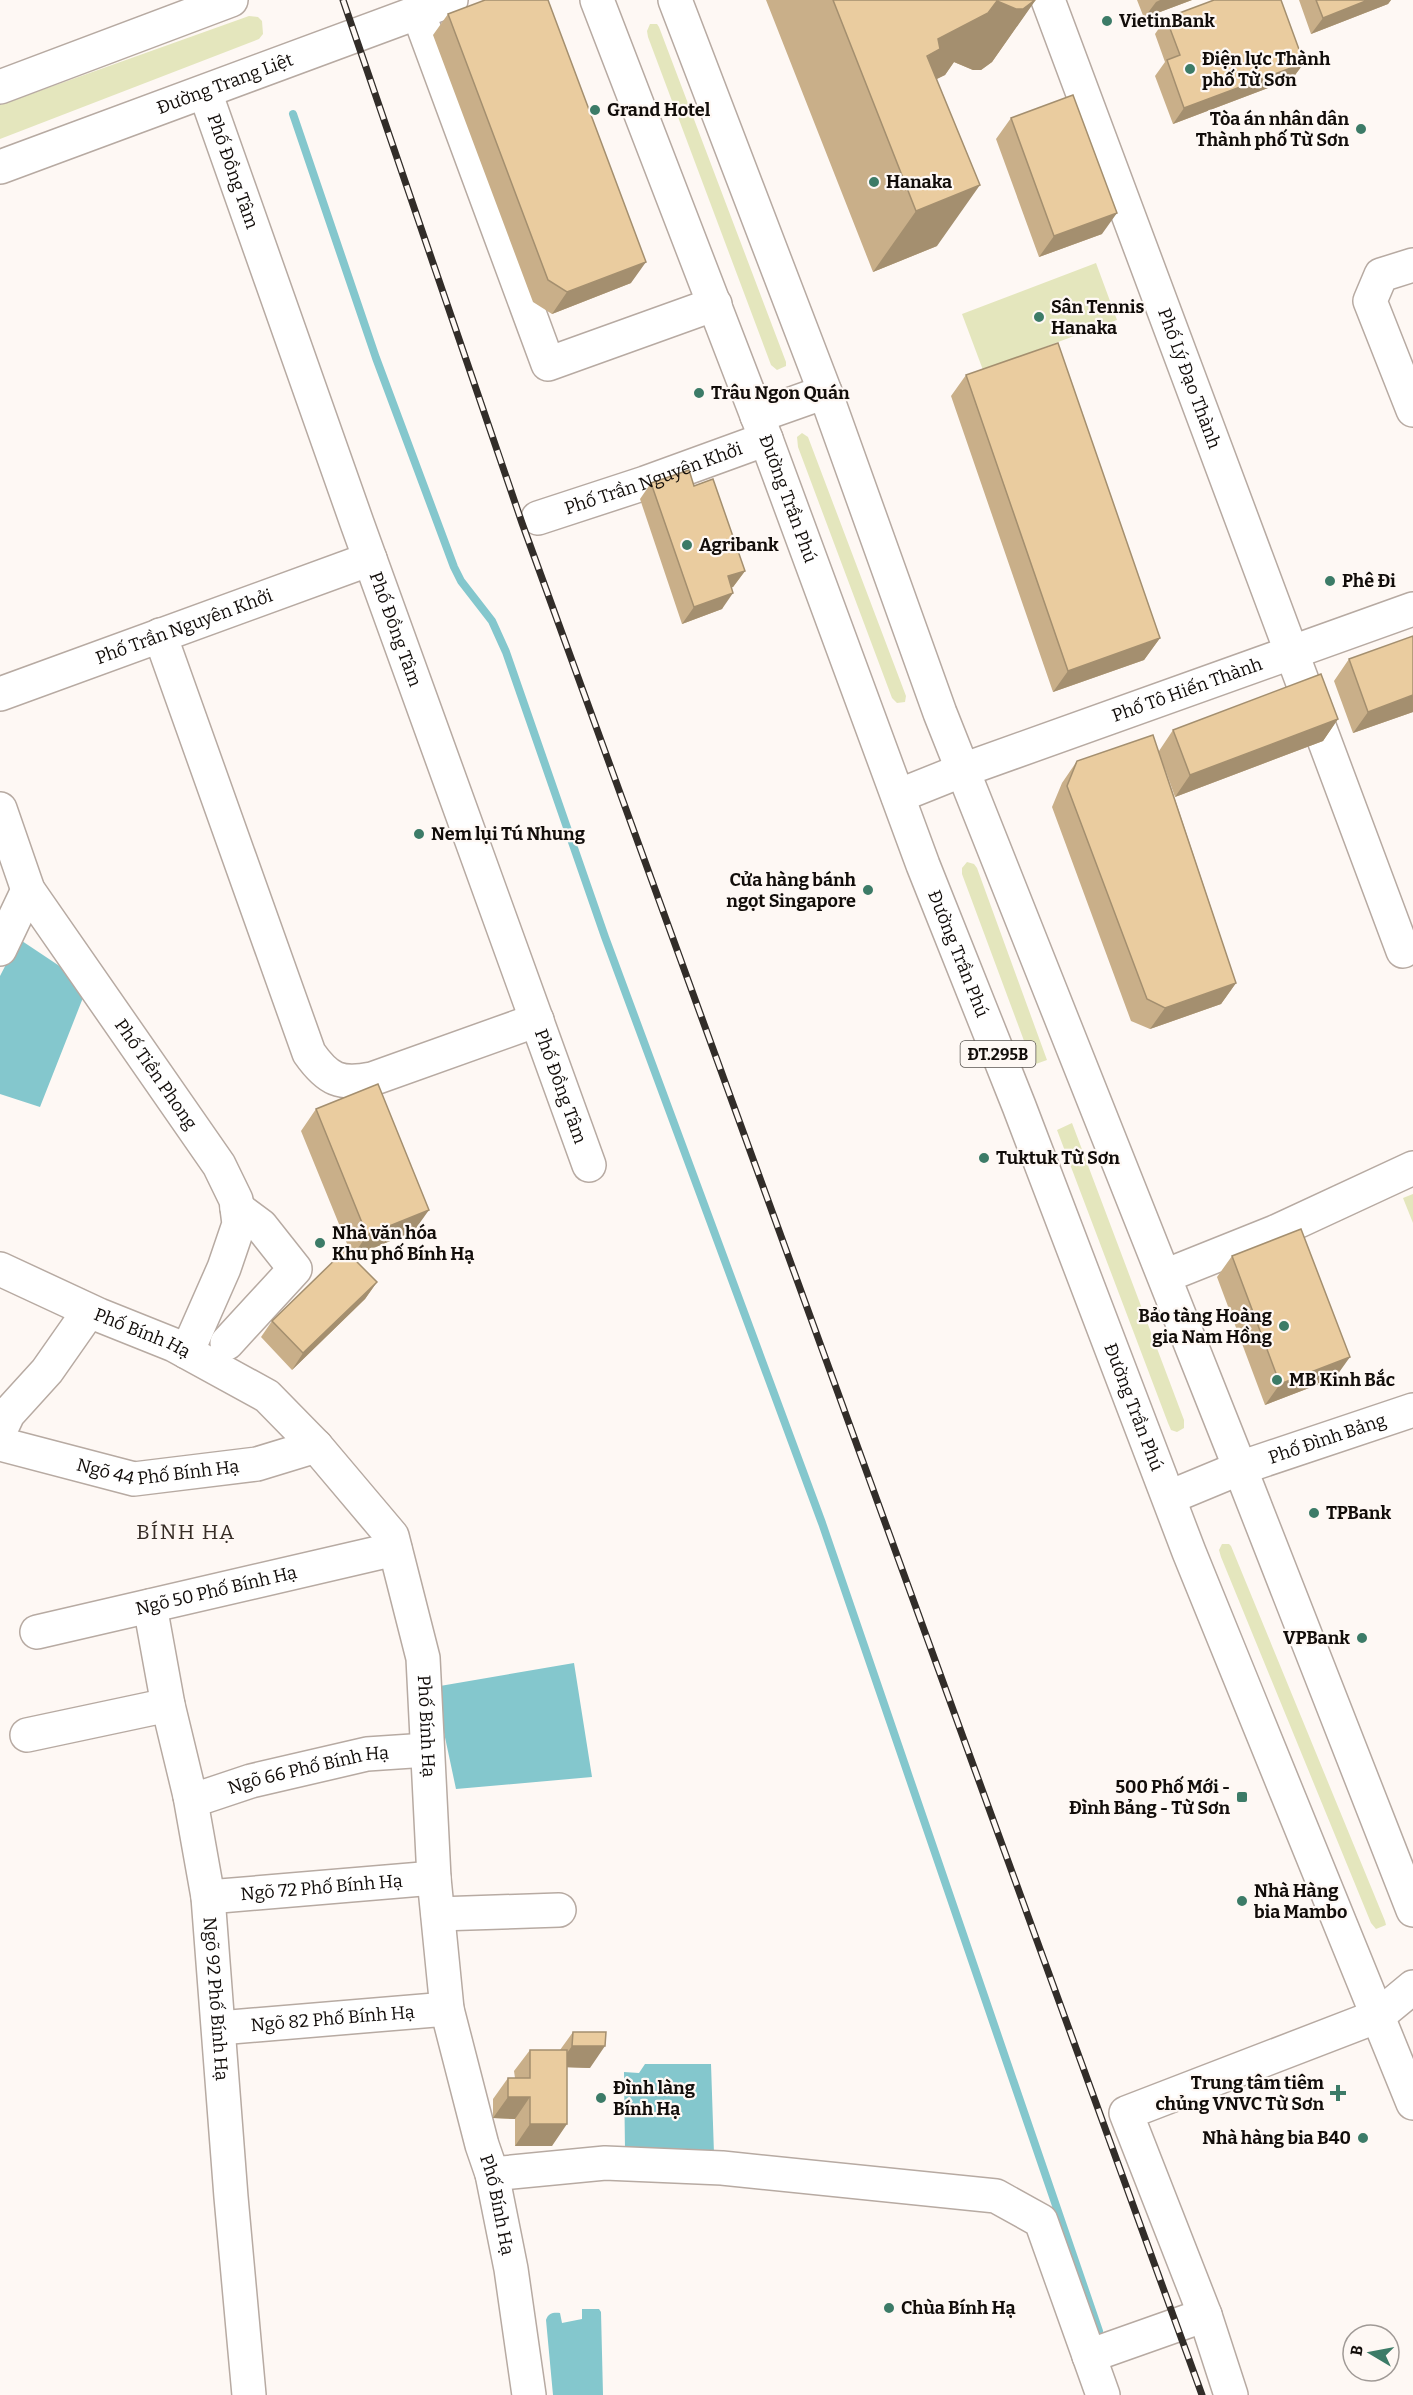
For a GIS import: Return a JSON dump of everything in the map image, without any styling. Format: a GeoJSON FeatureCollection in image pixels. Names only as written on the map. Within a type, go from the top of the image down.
{"type":"FeatureCollection","features":[{"type":"Feature","properties":{"kind":"street"},"geometry":{"type":"LineString","coordinates":[[0,87],[231,0]]}},
{"type":"Feature","properties":{"kind":"street","name":"Đường Trang Liệt"},"geometry":{"type":"LineString","coordinates":[[0,168],[451,0]]}},
{"type":"Feature","properties":{"kind":"street","name":"Đường Trần Phú"},"geometry":{"type":"LineString","coordinates":[[597,0],[762,427],[898,796],[1190,1552],[1413,2103]]}},
{"type":"Feature","properties":{"kind":"street"},"geometry":{"type":"LineString","coordinates":[[675,0],[825,392],[963,770],[1165,1276],[1413,1910]]}},
{"type":"Feature","properties":{"kind":"street","name":"Phố Lý Đạo Thành"},"geometry":{"type":"LineString","coordinates":[[1048,0],[1403,951]]}},
{"type":"Feature","properties":{"kind":"street"},"geometry":{"type":"LineString","coordinates":[[418,12],[548,364],[715,304]]}},
{"type":"Feature","properties":{"kind":"street","name":"Phố Đồng Tâm"},"geometry":{"type":"LineString","coordinates":[[205,92],[370,559],[589,1165]]}},
{"type":"Feature","properties":{"kind":"street"},"geometry":{"type":"LineString","coordinates":[[1413,265],[1381,275],[1370,301],[1413,410]]}},
{"type":"Feature","properties":{"kind":"street","name":"Phố Trần Nguyên Khởi"},"geometry":{"type":"LineString","coordinates":[[538,518],[645,483],[762,427],[825,392]]}},
{"type":"Feature","properties":{"kind":"street","name":"Phố Trần Nguyên Khởi"},"geometry":{"type":"LineString","coordinates":[[0,694],[370,559]]}},
{"type":"Feature","properties":{"kind":"street","name":"Phố Tô Hiến Thành"},"geometry":{"type":"LineString","coordinates":[[898,796],[963,770],[1413,609]]}},
{"type":"Feature","properties":{"kind":"street"},"geometry":{"type":"LineString","coordinates":[[160,635],[309,1053],[320,1070],[340,1081],[356,1082],[372,1079],[537,1020]]}},
{"type":"Feature","properties":{"kind":"street","name":"Phố Tiền Phong"},"geometry":{"type":"LineString","coordinates":[[0,810],[28,890],[219,1165],[236,1200],[239,1224],[224,1268],[187,1352]]}},
{"type":"Feature","properties":{"kind":"street"},"geometry":{"type":"LineString","coordinates":[[0,949],[28,890]]}},
{"type":"Feature","properties":{"kind":"street"},"geometry":{"type":"LineString","coordinates":[[1165,1276],[1275,1232],[1413,1168]]}},
{"type":"Feature","properties":{"kind":"street"},"geometry":{"type":"LineString","coordinates":[[227,1343],[295,1269],[261,1226],[237,1208]]}},
{"type":"Feature","properties":{"kind":"street","name":"Phố Bính Hạ"},"geometry":{"type":"LineString","coordinates":[[0,1269],[89,1311],[187,1352],[267,1396],[316,1446],[392,1536],[423,1658],[434,1878],[447,2009],[482,2145],[492,2174],[511,2270],[529,2395]]}},
{"type":"Feature","properties":{"kind":"street"},"geometry":{"type":"LineString","coordinates":[[0,1431],[8,1414],[47,1371],[89,1311]]}},
{"type":"Feature","properties":{"kind":"street","name":"Phố Đình Bảng"},"geometry":{"type":"LineString","coordinates":[[1170,1497],[1240,1468],[1413,1410]]}},
{"type":"Feature","properties":{"kind":"street","name":"Ngõ 44 Phố Bính Hạ"},"geometry":{"type":"LineString","coordinates":[[0,1444],[134,1479],[257,1464],[316,1446]]}},
{"type":"Feature","properties":{"kind":"street","name":"Ngõ 50 Phố Bính Hạ"},"geometry":{"type":"LineString","coordinates":[[38,1632],[395,1549]]}},
{"type":"Feature","properties":{"kind":"street","name":"Ngõ 92 Phố Bính Hạ"},"geometry":{"type":"LineString","coordinates":[[150,1606],[168,1706],[190,1796],[208,1897],[249,2395]]}},
{"type":"Feature","properties":{"kind":"street"},"geometry":{"type":"LineString","coordinates":[[27,1735],[168,1706]]}},
{"type":"Feature","properties":{"kind":"street","name":"Ngõ 66 Phố Bính Hạ"},"geometry":{"type":"LineString","coordinates":[[190,1796],[206,1796],[251,1781],[367,1754],[427,1750]]}},
{"type":"Feature","properties":{"kind":"street","name":"Ngõ 72 Phố Bính Hạ"},"geometry":{"type":"LineString","coordinates":[[208,1897],[434,1878]]}},
{"type":"Feature","properties":{"kind":"street"},"geometry":{"type":"LineString","coordinates":[[438,1914],[559,1910]]}},
{"type":"Feature","properties":{"kind":"street"},"geometry":{"type":"LineString","coordinates":[[1231,2395],[1205,2315],[1126,2113],[1378,2016],[1413,1987]]}},
{"type":"Feature","properties":{"kind":"street","name":"Ngõ 82 Phố Bính Hạ"},"geometry":{"type":"LineString","coordinates":[[219,2028],[447,2009]]}},
{"type":"Feature","properties":{"kind":"street"},"geometry":{"type":"LineString","coordinates":[[492,2174],[605,2163],[722,2168],[996,2196],[1041,2221],[1103,2395]]}},
{"type":"Feature","properties":{"kind":"street"},"geometry":{"type":"LineString","coordinates":[[1089,2356],[1205,2315]]}},
{"type":"Feature","properties":{"kind":"green space"},"geometry":{"type":"Polygon","coordinates":[[[249,16],[258,17],[262,21],[263,34],[259,39],[0,139],[0,105],[249,16]]]}},
{"type":"Feature","properties":{"kind":"green space"},"geometry":{"type":"Polygon","coordinates":[[[650,24],[657,24],[659,27],[786,362],[786,366],[777,370],[771,365],[648,37],[647,31],[650,24]]]}},
{"type":"Feature","properties":{"kind":"green space","name":"Sân Tennis Hanaka"},"geometry":{"type":"Polygon","coordinates":[[[1096,263],[1117,320],[983,370],[962,314],[1096,263]]]}},
{"type":"Feature","properties":{"kind":"green space"},"geometry":{"type":"Polygon","coordinates":[[[802,433],[808,437],[906,696],[905,702],[897,703],[892,698],[798,447],[797,437],[802,433]]]}},
{"type":"Feature","properties":{"kind":"green space"},"geometry":{"type":"Polygon","coordinates":[[[967,862],[974,864],[977,868],[1047,1060],[1033,1065],[962,874],[962,868],[967,862]]]}},
{"type":"Feature","properties":{"kind":"green space"},"geometry":{"type":"Polygon","coordinates":[[[1072,1123],[1184,1420],[1184,1428],[1177,1432],[1171,1430],[1168,1423],[1057,1130],[1072,1123]]]}},
{"type":"Feature","properties":{"kind":"green space"},"geometry":{"type":"Polygon","coordinates":[[[1413,1194],[1413,1223],[1403,1198],[1413,1194]]]}},
{"type":"Feature","properties":{"kind":"green space"},"geometry":{"type":"Polygon","coordinates":[[[1222,1544],[1231,1546],[1386,1925],[1376,1929],[1371,1923],[1221,1557],[1219,1550],[1222,1544]]]}},
{"type":"Feature","properties":{"kind":"water"},"geometry":{"type":"Polygon","coordinates":[[[19,939],[88,985],[40,1107],[0,1094],[0,976],[19,939]]]}},
{"type":"Feature","properties":{"kind":"water"},"geometry":{"type":"Polygon","coordinates":[[[574,1663],[592,1777],[456,1789],[439,1709],[440,1686],[574,1663]]]}},
{"type":"Feature","properties":{"kind":"water"},"geometry":{"type":"Polygon","coordinates":[[[645,2064],[711,2064],[714,2154],[625,2150],[624,2072],[639,2073],[645,2064]]]}},
{"type":"Feature","properties":{"kind":"water"},"geometry":{"type":"Polygon","coordinates":[[[582,2309],[599,2309],[601,2312],[603,2395],[553,2395],[546,2320],[550,2314],[556,2313],[560,2313],[562,2323],[582,2319],[582,2309]]]}},
{"type":"Feature","properties":{"kind":"building"},"geometry":{"type":"Polygon","coordinates":[[[485,0],[548,0],[646,262],[567,292],[548,280],[448,14],[485,0]]]}},
{"type":"Feature","properties":{"kind":"building"},"geometry":{"type":"Polygon","coordinates":[[[833,0],[1035,0],[1023,9],[1016,9],[997,1],[988,13],[938,39],[940,49],[927,56],[980,185],[916,211],[833,0]]]}},
{"type":"Feature","properties":{"kind":"building"},"geometry":{"type":"Polygon","coordinates":[[[1214,0],[1281,0],[1304,63],[1184,108],[1167,60],[1180,55],[1166,18],[1214,0]]]}},
{"type":"Feature","properties":{"kind":"building"},"geometry":{"type":"Polygon","coordinates":[[[1316,0],[1368,0],[1323,18],[1316,0]]]}},
{"type":"Feature","properties":{"kind":"building"},"geometry":{"type":"Polygon","coordinates":[[[1073,95],[1117,213],[1054,236],[1011,118],[1073,95]]]}},
{"type":"Feature","properties":{"kind":"building"},"geometry":{"type":"Polygon","coordinates":[[[1058,343],[1160,638],[1068,671],[966,375],[1058,343]]]}},
{"type":"Feature","properties":{"kind":"building","name":"Agribank"},"geometry":{"type":"Polygon","coordinates":[[[689,470],[694,486],[713,479],[745,571],[728,576],[733,593],[694,607],[651,483],[689,470]]]}},
{"type":"Feature","properties":{"kind":"building"},"geometry":{"type":"Polygon","coordinates":[[[1413,636],[1413,695],[1368,712],[1349,659],[1413,636]]]}},
{"type":"Feature","properties":{"kind":"building"},"geometry":{"type":"Polygon","coordinates":[[[1321,674],[1338,719],[1190,775],[1173,730],[1321,674]]]}},
{"type":"Feature","properties":{"kind":"building"},"geometry":{"type":"Polygon","coordinates":[[[1153,735],[1236,983],[1165,1008],[1147,999],[1067,786],[1077,761],[1153,735]]]}},
{"type":"Feature","properties":{"kind":"building"},"geometry":{"type":"Polygon","coordinates":[[[378,1084],[429,1210],[367,1235],[316,1109],[378,1084]]]}},
{"type":"Feature","properties":{"kind":"building"},"geometry":{"type":"Polygon","coordinates":[[[1301,1229],[1350,1357],[1280,1384],[1232,1256],[1301,1229]]]}},
{"type":"Feature","properties":{"kind":"building"},"geometry":{"type":"Polygon","coordinates":[[[345,1250],[377,1282],[303,1353],[272,1321],[345,1250]]]}},
{"type":"Feature","properties":{"kind":"building"},"geometry":{"type":"Polygon","coordinates":[[[573,2032],[606,2032],[605,2046],[572,2046],[573,2032]]]}},
{"type":"Feature","properties":{"kind":"building"},"geometry":{"type":"Polygon","coordinates":[[[530,2050],[567,2050],[567,2124],[530,2124],[530,2097],[508,2097],[508,2078],[530,2078],[530,2050]]]}},
{"type":"Feature","properties":{"kind":"waterway"},"geometry":{"type":"LineString","coordinates":[[293,114],[376,358],[454,567],[461,581],[492,621],[506,652],[605,937],[822,1523],[1099,2331]]}},
{"type":"Feature","properties":{"kind":"railway"},"geometry":{"type":"LineString","coordinates":[[343,0],[522,523],[1202,2395]]}},
{"type":"Feature","properties":{"kind":"place","name":"VietinBank"},"geometry":{"type":"Point","coordinates":[1107,21]}},
{"type":"Feature","properties":{"kind":"place","name":"Điện lực Thành phố Từ Sơn"},"geometry":{"type":"Point","coordinates":[1190,69]}},
{"type":"Feature","properties":{"kind":"place","name":"Grand Hotel"},"geometry":{"type":"Point","coordinates":[595,110]}},
{"type":"Feature","properties":{"kind":"place","name":"Tòa án nhân dân Thành phố Từ Sơn"},"geometry":{"type":"Point","coordinates":[1361,129]}},
{"type":"Feature","properties":{"kind":"place","name":"Hanaka"},"geometry":{"type":"Point","coordinates":[874,182]}},
{"type":"Feature","properties":{"kind":"place","name":"Sân Tennis Hanaka"},"geometry":{"type":"Point","coordinates":[1039,317]}},
{"type":"Feature","properties":{"kind":"place","name":"Trâu Ngon Quán"},"geometry":{"type":"Point","coordinates":[699,393]}},
{"type":"Feature","properties":{"kind":"place","name":"Agribank"},"geometry":{"type":"Point","coordinates":[687,545]}},
{"type":"Feature","properties":{"kind":"place","name":"Phê Đi"},"geometry":{"type":"Point","coordinates":[1330,581]}},
{"type":"Feature","properties":{"kind":"place","name":"Nem lụi Tú Nhung"},"geometry":{"type":"Point","coordinates":[419,834]}},
{"type":"Feature","properties":{"kind":"place","name":"Cửa hàng bánh ngọt Singapore"},"geometry":{"type":"Point","coordinates":[868,890]}},
{"type":"Feature","properties":{"kind":"place","name":"Tuktuk Từ Sơn"},"geometry":{"type":"Point","coordinates":[984,1158]}},
{"type":"Feature","properties":{"kind":"place","name":"Nhà văn hóa Khu phố Bính Hạ"},"geometry":{"type":"Point","coordinates":[320,1243]}},
{"type":"Feature","properties":{"kind":"place","name":"Bảo tàng Hoàng gia Nam Hồng"},"geometry":{"type":"Point","coordinates":[1284,1326]}},
{"type":"Feature","properties":{"kind":"place","name":"MB Kinh Bắc"},"geometry":{"type":"Point","coordinates":[1277,1380]}},
{"type":"Feature","properties":{"kind":"place","name":"TPBank"},"geometry":{"type":"Point","coordinates":[1314,1513]}},
{"type":"Feature","properties":{"kind":"place","name":"VPBank"},"geometry":{"type":"Point","coordinates":[1362,1638]}},
{"type":"Feature","properties":{"kind":"place","name":"500 Phố Mới - Đình Bảng - Từ Sơn"},"geometry":{"type":"Point","coordinates":[1242,1797]}},
{"type":"Feature","properties":{"kind":"place","name":"Nhà Hàng bia Mambo"},"geometry":{"type":"Point","coordinates":[1242,1901]}},
{"type":"Feature","properties":{"kind":"place","name":"Trung tâm tiêm chủng VNVC Từ Sơn"},"geometry":{"type":"Point","coordinates":[1338,2093]}},
{"type":"Feature","properties":{"kind":"place","name":"Đình làng Bính Hạ"},"geometry":{"type":"Point","coordinates":[601,2098]}},
{"type":"Feature","properties":{"kind":"place","name":"Nhà hàng bia B40"},"geometry":{"type":"Point","coordinates":[1363,2138]}},
{"type":"Feature","properties":{"kind":"place","name":"Chùa Bính Hạ"},"geometry":{"type":"Point","coordinates":[889,2308]}},
{"type":"Feature","properties":{"kind":"district","name":"BÍNH HẠ"},"geometry":{"type":"Point","coordinates":[186,1532]}}]}
